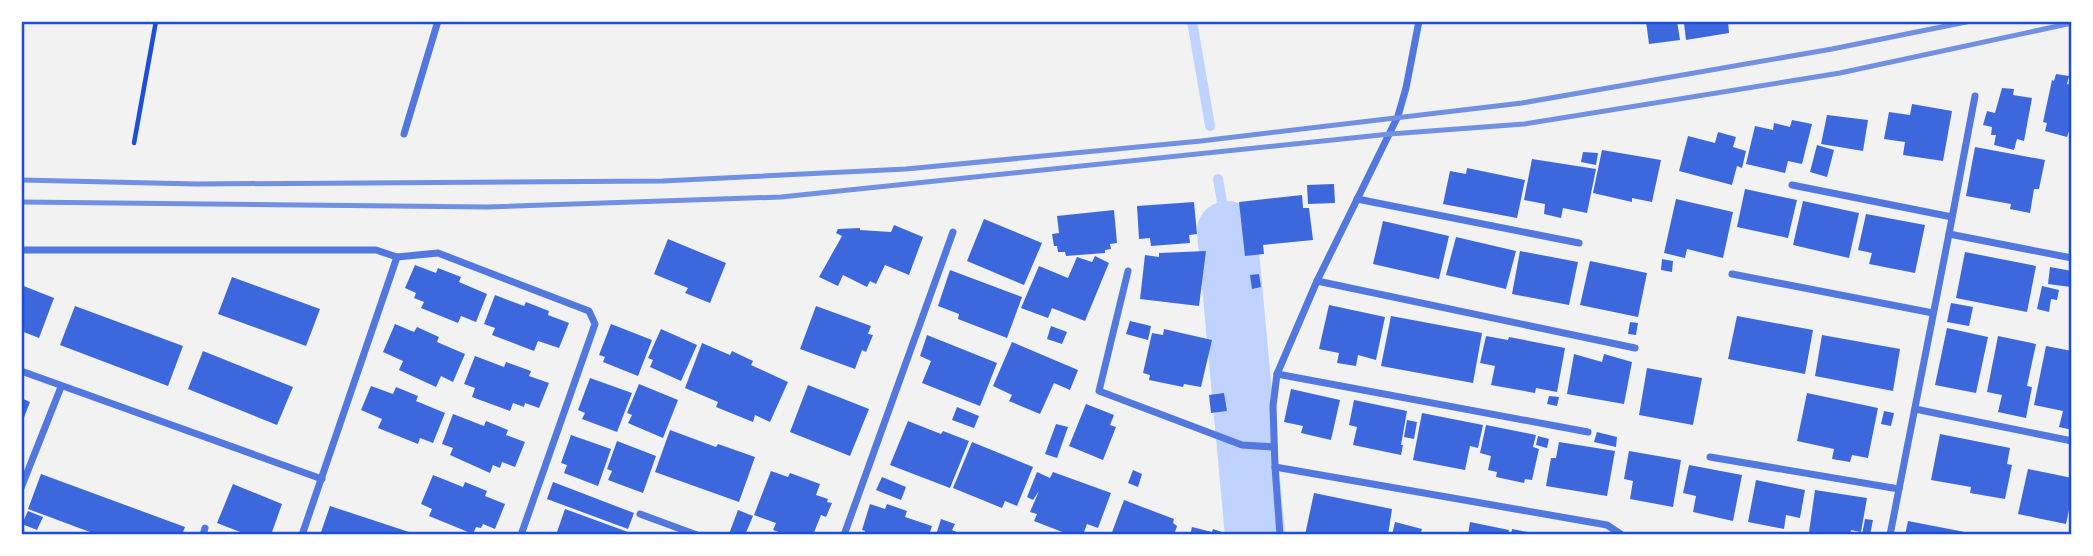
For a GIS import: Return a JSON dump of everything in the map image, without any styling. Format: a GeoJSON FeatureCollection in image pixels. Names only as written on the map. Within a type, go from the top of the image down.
{"type":"FeatureCollection","features":[{"type":"Feature","properties":{"kind":"street"},"geometry":{"type":"LineString","coordinates":[[404,134],[438,21]]}},
{"type":"Feature","properties":{"kind":"street"},"geometry":{"type":"LineString","coordinates":[[1280,535],[1273,406],[1277,374],[1317,281],[1398,116],[1419,21]]}},
{"type":"Feature","properties":{"kind":"street"},"geometry":{"type":"LineString","coordinates":[[1890,535],[1975,96]]}},
{"type":"Feature","properties":{"kind":"street"},"geometry":{"type":"LineString","coordinates":[[1792,185],[1952,217]]}},
{"type":"Feature","properties":{"kind":"street"},"geometry":{"type":"LineString","coordinates":[[1357,199],[1579,243]]}},
{"type":"Feature","properties":{"kind":"street"},"geometry":{"type":"LineString","coordinates":[[844,535],[953,232]]}},
{"type":"Feature","properties":{"kind":"street"},"geometry":{"type":"LineString","coordinates":[[1949,234],[2072,258]]}},
{"type":"Feature","properties":{"kind":"street"},"geometry":{"type":"LineString","coordinates":[[21,250],[376,250],[397,257],[438,253],[589,311],[595,324],[522,535]]}},
{"type":"Feature","properties":{"kind":"street"},"geometry":{"type":"LineString","coordinates":[[302,535],[397,257]]}},
{"type":"Feature","properties":{"kind":"street"},"geometry":{"type":"LineString","coordinates":[[1128,271],[1099,391],[1242,445],[1274,447]]}},
{"type":"Feature","properties":{"kind":"street"},"geometry":{"type":"LineString","coordinates":[[1732,274],[1933,313]]}},
{"type":"Feature","properties":{"kind":"street"},"geometry":{"type":"LineString","coordinates":[[1317,281],[1635,348]]}},
{"type":"Feature","properties":{"kind":"street"},"geometry":{"type":"LineString","coordinates":[[21,371],[321,479]]}},
{"type":"Feature","properties":{"kind":"street"},"geometry":{"type":"LineString","coordinates":[[1277,374],[1588,432]]}},
{"type":"Feature","properties":{"kind":"street"},"geometry":{"type":"LineString","coordinates":[[21,488],[61,387]]}},
{"type":"Feature","properties":{"kind":"street"},"geometry":{"type":"LineString","coordinates":[[1915,409],[2072,441]]}},
{"type":"Feature","properties":{"kind":"street"},"geometry":{"type":"LineString","coordinates":[[1710,457],[1899,489]]}},
{"type":"Feature","properties":{"kind":"street"},"geometry":{"type":"LineString","coordinates":[[1275,467],[1607,525],[1622,535]]}},
{"type":"Feature","properties":{"kind":"street"},"geometry":{"type":"LineString","coordinates":[[640,514],[697,535]]}},
{"type":"Feature","properties":{"kind":"path"},"geometry":{"type":"LineString","coordinates":[[134,143],[156,21]]}},
{"type":"Feature","properties":{"kind":"building"},"geometry":{"type":"Polygon","coordinates":[[[1646,21],[1677,21],[1680,40],[1649,44],[1646,21]]]}},
{"type":"Feature","properties":{"kind":"building"},"geometry":{"type":"Polygon","coordinates":[[[1728,21],[1729,33],[1686,40],[1684,23],[1728,21]]]}},
{"type":"Feature","properties":{"kind":"building"},"geometry":{"type":"Polygon","coordinates":[[[2056,74],[2069,76],[2067,84],[2072,85],[2072,128],[2067,137],[2045,131],[2047,123],[2043,122],[2052,80],[2054,81],[2056,74]]]}},
{"type":"Feature","properties":{"kind":"building"},"geometry":{"type":"Polygon","coordinates":[[[2002,88],[2014,89],[2013,95],[2032,98],[2024,141],[2017,139],[2014,150],[1994,145],[1996,135],[1991,135],[1992,127],[1983,125],[1987,111],[1995,113],[2002,88]]]}},
{"type":"Feature","properties":{"kind":"building"},"geometry":{"type":"Polygon","coordinates":[[[1912,104],[1952,111],[1943,161],[1903,155],[1905,142],[1884,139],[1889,112],[1910,115],[1912,104]]]}},
{"type":"Feature","properties":{"kind":"building"},"geometry":{"type":"Polygon","coordinates":[[[1827,115],[1868,120],[1863,151],[1821,144],[1827,115]]]}},
{"type":"Feature","properties":{"kind":"building"},"geometry":{"type":"Polygon","coordinates":[[[1792,120],[1812,124],[1802,164],[1788,161],[1785,173],[1746,164],[1755,126],[1773,130],[1774,123],[1790,127],[1792,120]]]}},
{"type":"Feature","properties":{"kind":"building"},"geometry":{"type":"Polygon","coordinates":[[[1718,132],[1736,137],[1733,147],[1746,151],[1742,168],[1737,166],[1732,185],[1679,171],[1688,136],[1715,143],[1718,132]]]}},
{"type":"Feature","properties":{"kind":"building"},"geometry":{"type":"Polygon","coordinates":[[[1817,145],[1834,150],[1827,177],[1810,172],[1817,145]]]}},
{"type":"Feature","properties":{"kind":"building"},"geometry":{"type":"Polygon","coordinates":[[[1975,147],[2045,160],[2039,189],[2034,189],[2030,213],[2010,209],[2011,204],[1966,196],[1975,147]]]}},
{"type":"Feature","properties":{"kind":"building"},"geometry":{"type":"Polygon","coordinates":[[[1602,150],[1661,160],[1652,202],[1632,198],[1632,202],[1593,193],[1602,150]]]}},
{"type":"Feature","properties":{"kind":"building"},"geometry":{"type":"Polygon","coordinates":[[[1583,152],[1598,153],[1596,165],[1581,162],[1583,152]]]}},
{"type":"Feature","properties":{"kind":"building"},"geometry":{"type":"Polygon","coordinates":[[[1532,159],[1596,169],[1587,213],[1563,208],[1561,218],[1544,214],[1545,204],[1524,200],[1532,159]]]}},
{"type":"Feature","properties":{"kind":"building"},"geometry":{"type":"Polygon","coordinates":[[[1467,168],[1525,180],[1517,218],[1443,204],[1450,171],[1466,174],[1467,168]]]}},
{"type":"Feature","properties":{"kind":"building"},"geometry":{"type":"Polygon","coordinates":[[[1334,184],[1335,203],[1308,204],[1307,185],[1334,184]]]}},
{"type":"Feature","properties":{"kind":"building"},"geometry":{"type":"Polygon","coordinates":[[[1745,189],[1797,200],[1788,238],[1737,227],[1745,189]]]}},
{"type":"Feature","properties":{"kind":"building"},"geometry":{"type":"Polygon","coordinates":[[[1302,195],[1303,208],[1309,208],[1313,240],[1263,245],[1264,254],[1245,256],[1239,202],[1302,195]]]}},
{"type":"Feature","properties":{"kind":"building"},"geometry":{"type":"Polygon","coordinates":[[[1676,199],[1733,212],[1723,258],[1687,249],[1685,258],[1664,253],[1676,199]]]}},
{"type":"Feature","properties":{"kind":"building"},"geometry":{"type":"Polygon","coordinates":[[[1803,201],[1859,213],[1849,258],[1793,245],[1803,201]]]}},
{"type":"Feature","properties":{"kind":"building"},"geometry":{"type":"Polygon","coordinates":[[[1194,202],[1197,234],[1189,235],[1190,243],[1151,246],[1150,238],[1139,239],[1137,206],[1194,202]]]}},
{"type":"Feature","properties":{"kind":"building"},"geometry":{"type":"Polygon","coordinates":[[[1114,210],[1117,243],[1110,244],[1111,249],[1105,250],[1105,253],[1066,256],[1065,252],[1058,252],[1052,234],[1059,233],[1057,216],[1114,210]]]}},
{"type":"Feature","properties":{"kind":"building"},"geometry":{"type":"Polygon","coordinates":[[[1866,214],[1925,225],[1915,273],[1869,264],[1872,253],[1858,250],[1866,214]]]}},
{"type":"Feature","properties":{"kind":"building"},"geometry":{"type":"Polygon","coordinates":[[[984,219],[1042,243],[1024,285],[967,261],[984,219]]]}},
{"type":"Feature","properties":{"kind":"building"},"geometry":{"type":"Polygon","coordinates":[[[1383,221],[1449,236],[1439,279],[1373,264],[1383,221]]]}},
{"type":"Feature","properties":{"kind":"building"},"geometry":{"type":"Polygon","coordinates":[[[894,225],[923,237],[909,275],[885,265],[876,284],[870,281],[867,287],[843,275],[838,286],[819,277],[842,236],[836,233],[838,229],[860,228],[891,232],[894,225]]]}},
{"type":"Feature","properties":{"kind":"building"},"geometry":{"type":"Polygon","coordinates":[[[1456,237],[1516,251],[1506,289],[1446,275],[1456,237]]]}},
{"type":"Feature","properties":{"kind":"building"},"geometry":{"type":"Polygon","coordinates":[[[668,239],[726,263],[710,303],[685,293],[688,288],[654,274],[668,239]]]}},
{"type":"Feature","properties":{"kind":"building"},"geometry":{"type":"Polygon","coordinates":[[[1206,251],[1199,306],[1140,299],[1145,255],[1159,257],[1159,253],[1206,251]]]}},
{"type":"Feature","properties":{"kind":"building"},"geometry":{"type":"Polygon","coordinates":[[[1520,251],[1578,262],[1569,305],[1512,294],[1520,251]]]}},
{"type":"Feature","properties":{"kind":"building"},"geometry":{"type":"Polygon","coordinates":[[[1965,252],[2036,266],[2027,312],[1956,298],[1965,252]]]}},
{"type":"Feature","properties":{"kind":"building"},"geometry":{"type":"Polygon","coordinates":[[[1095,256],[1109,263],[1085,321],[1052,308],[1048,318],[1021,308],[1039,266],[1068,278],[1077,257],[1092,262],[1095,256]]]}},
{"type":"Feature","properties":{"kind":"building"},"geometry":{"type":"Polygon","coordinates":[[[1662,259],[1673,261],[1672,272],[1661,270],[1662,259]]]}},
{"type":"Feature","properties":{"kind":"building"},"geometry":{"type":"Polygon","coordinates":[[[1590,261],[1647,273],[1638,317],[1580,305],[1590,261]]]}},
{"type":"Feature","properties":{"kind":"building"},"geometry":{"type":"Polygon","coordinates":[[[415,265],[436,273],[438,268],[461,277],[459,282],[487,294],[476,322],[461,316],[458,323],[421,308],[424,302],[414,298],[416,293],[405,288],[415,265]]]}},
{"type":"Feature","properties":{"kind":"building"},"geometry":{"type":"Polygon","coordinates":[[[2050,267],[2072,271],[2071,287],[2048,284],[2050,267]]]}},
{"type":"Feature","properties":{"kind":"building"},"geometry":{"type":"Polygon","coordinates":[[[950,270],[1022,297],[1007,338],[958,319],[959,314],[938,306],[950,270]]]}},
{"type":"Feature","properties":{"kind":"building"},"geometry":{"type":"Polygon","coordinates":[[[1259,274],[1261,287],[1252,289],[1250,275],[1259,274]]]}},
{"type":"Feature","properties":{"kind":"building"},"geometry":{"type":"Polygon","coordinates":[[[232,277],[320,309],[306,346],[218,314],[232,277]]]}},
{"type":"Feature","properties":{"kind":"building"},"geometry":{"type":"Polygon","coordinates":[[[21,285],[54,298],[39,338],[21,331],[21,285]]]}},
{"type":"Feature","properties":{"kind":"building"},"geometry":{"type":"Polygon","coordinates":[[[2042,286],[2059,290],[2057,300],[2051,299],[2049,312],[2037,309],[2042,286]]]}},
{"type":"Feature","properties":{"kind":"building"},"geometry":{"type":"Polygon","coordinates":[[[495,295],[524,306],[526,302],[569,323],[559,348],[538,341],[534,351],[492,335],[495,328],[484,324],[495,295]]]}},
{"type":"Feature","properties":{"kind":"building"},"geometry":{"type":"Polygon","coordinates":[[[1951,303],[1973,307],[1969,326],[1947,322],[1951,303]]]}},
{"type":"Feature","properties":{"kind":"building"},"geometry":{"type":"Polygon","coordinates":[[[1329,305],[1385,317],[1376,360],[1358,355],[1356,366],[1337,363],[1339,353],[1319,349],[1329,305]]]}},
{"type":"Feature","properties":{"kind":"building"},"geometry":{"type":"Polygon","coordinates":[[[75,306],[183,346],[168,386],[60,345],[75,306]]]}},
{"type":"Feature","properties":{"kind":"building"},"geometry":{"type":"Polygon","coordinates":[[[816,306],[871,326],[868,334],[873,335],[866,352],[862,350],[855,369],[800,349],[816,306]]]}},
{"type":"Feature","properties":{"kind":"building"},"geometry":{"type":"Polygon","coordinates":[[[1391,316],[1482,333],[1473,383],[1381,366],[1391,316]]]}},
{"type":"Feature","properties":{"kind":"building"},"geometry":{"type":"Polygon","coordinates":[[[1737,316],[1813,330],[1805,374],[1728,359],[1737,316]]]}},
{"type":"Feature","properties":{"kind":"building"},"geometry":{"type":"Polygon","coordinates":[[[1130,321],[1151,326],[1148,340],[1126,334],[1130,321]]]}},
{"type":"Feature","properties":{"kind":"building"},"geometry":{"type":"Polygon","coordinates":[[[1630,322],[1638,323],[1636,335],[1628,334],[1630,322]]]}},
{"type":"Feature","properties":{"kind":"building"},"geometry":{"type":"Polygon","coordinates":[[[395,324],[414,332],[417,327],[439,337],[437,342],[465,354],[453,382],[441,376],[436,387],[399,370],[403,361],[383,352],[395,324]]]}},
{"type":"Feature","properties":{"kind":"building"},"geometry":{"type":"Polygon","coordinates":[[[611,324],[652,340],[638,376],[603,362],[605,357],[599,355],[611,324]]]}},
{"type":"Feature","properties":{"kind":"building"},"geometry":{"type":"Polygon","coordinates":[[[1051,326],[1067,332],[1062,344],[1047,339],[1051,326]]]}},
{"type":"Feature","properties":{"kind":"building"},"geometry":{"type":"Polygon","coordinates":[[[1947,328],[1988,337],[1976,393],[1935,385],[1947,328]]]}},
{"type":"Feature","properties":{"kind":"building"},"geometry":{"type":"Polygon","coordinates":[[[661,329],[697,345],[681,381],[650,367],[653,360],[648,358],[661,329]]]}},
{"type":"Feature","properties":{"kind":"building"},"geometry":{"type":"Polygon","coordinates":[[[1164,329],[1212,340],[1201,387],[1184,384],[1183,387],[1149,380],[1150,375],[1143,373],[1152,333],[1163,335],[1164,329]]]}},
{"type":"Feature","properties":{"kind":"building"},"geometry":{"type":"Polygon","coordinates":[[[927,335],[997,363],[980,406],[922,383],[931,361],[920,356],[927,335]]]}},
{"type":"Feature","properties":{"kind":"building"},"geometry":{"type":"Polygon","coordinates":[[[1822,335],[1900,349],[1893,391],[1815,376],[1822,335]]]}},
{"type":"Feature","properties":{"kind":"building"},"geometry":{"type":"Polygon","coordinates":[[[1486,336],[1508,340],[1509,337],[1565,348],[1557,392],[1536,388],[1535,393],[1491,385],[1495,366],[1480,363],[1486,336]]]}},
{"type":"Feature","properties":{"kind":"building"},"geometry":{"type":"Polygon","coordinates":[[[1998,336],[2036,344],[2027,386],[2032,387],[2026,418],[1998,412],[2002,395],[1987,392],[1998,336]]]}},
{"type":"Feature","properties":{"kind":"building"},"geometry":{"type":"Polygon","coordinates":[[[1012,342],[1078,370],[1070,390],[1054,383],[1040,414],[1009,401],[1012,395],[993,386],[1012,342]]]}},
{"type":"Feature","properties":{"kind":"building"},"geometry":{"type":"Polygon","coordinates":[[[702,343],[730,355],[732,351],[753,361],[751,365],[788,382],[770,422],[755,415],[753,422],[716,407],[718,402],[685,388],[702,343]]]}},
{"type":"Feature","properties":{"kind":"building"},"geometry":{"type":"Polygon","coordinates":[[[2046,346],[2072,351],[2072,430],[2059,427],[2063,411],[2034,405],[2046,346]]]}},
{"type":"Feature","properties":{"kind":"building"},"geometry":{"type":"Polygon","coordinates":[[[203,351],[293,387],[277,425],[188,389],[203,351]]]}},
{"type":"Feature","properties":{"kind":"building"},"geometry":{"type":"Polygon","coordinates":[[[1574,354],[1602,362],[1604,354],[1632,362],[1624,404],[1567,394],[1574,354]]]}},
{"type":"Feature","properties":{"kind":"building"},"geometry":{"type":"Polygon","coordinates":[[[475,356],[504,367],[506,362],[531,371],[529,376],[549,383],[539,408],[525,403],[524,407],[513,403],[510,411],[472,397],[475,388],[464,384],[475,356]]]}},
{"type":"Feature","properties":{"kind":"building"},"geometry":{"type":"Polygon","coordinates":[[[1647,368],[1702,378],[1693,425],[1639,415],[1647,368]]]}},
{"type":"Feature","properties":{"kind":"building"},"geometry":{"type":"Polygon","coordinates":[[[590,378],[632,393],[617,432],[582,419],[585,413],[578,410],[590,378]]]}},
{"type":"Feature","properties":{"kind":"building"},"geometry":{"type":"Polygon","coordinates":[[[639,384],[678,400],[663,438],[628,423],[632,415],[627,413],[639,384]]]}},
{"type":"Feature","properties":{"kind":"building"},"geometry":{"type":"Polygon","coordinates":[[[808,385],[869,409],[850,456],[790,432],[808,385]]]}},
{"type":"Feature","properties":{"kind":"building"},"geometry":{"type":"Polygon","coordinates":[[[371,386],[393,394],[396,387],[418,396],[416,401],[445,413],[433,443],[420,438],[418,444],[378,428],[382,419],[361,410],[371,386]]]}},
{"type":"Feature","properties":{"kind":"building"},"geometry":{"type":"Polygon","coordinates":[[[1291,389],[1340,400],[1331,440],[1301,433],[1303,426],[1284,422],[1291,389]]]}},
{"type":"Feature","properties":{"kind":"building"},"geometry":{"type":"Polygon","coordinates":[[[1224,393],[1227,411],[1211,413],[1209,395],[1224,393]]]}},
{"type":"Feature","properties":{"kind":"building"},"geometry":{"type":"Polygon","coordinates":[[[1807,393],[1878,408],[1868,458],[1852,455],[1850,462],[1832,459],[1834,449],[1797,441],[1807,393]]]}},
{"type":"Feature","properties":{"kind":"building"},"geometry":{"type":"Polygon","coordinates":[[[1549,396],[1559,397],[1557,406],[1547,404],[1549,396]]]}},
{"type":"Feature","properties":{"kind":"building"},"geometry":{"type":"Polygon","coordinates":[[[21,398],[30,402],[21,425],[21,398]]]}},
{"type":"Feature","properties":{"kind":"building"},"geometry":{"type":"Polygon","coordinates":[[[1354,400],[1407,411],[1401,455],[1353,445],[1357,427],[1349,425],[1354,400]]]}},
{"type":"Feature","properties":{"kind":"building"},"geometry":{"type":"Polygon","coordinates":[[[1086,404],[1114,415],[1110,425],[1116,427],[1103,460],[1069,446],[1086,404]]]}},
{"type":"Feature","properties":{"kind":"building"},"geometry":{"type":"Polygon","coordinates":[[[957,407],[979,416],[974,428],[952,420],[957,407]]]}},
{"type":"Feature","properties":{"kind":"building"},"geometry":{"type":"Polygon","coordinates":[[[1884,411],[1894,413],[1891,426],[1881,424],[1884,411]]]}},
{"type":"Feature","properties":{"kind":"building"},"geometry":{"type":"Polygon","coordinates":[[[1422,413],[1483,425],[1478,448],[1470,446],[1465,470],[1413,460],[1422,413]]]}},
{"type":"Feature","properties":{"kind":"building"},"geometry":{"type":"Polygon","coordinates":[[[453,414],[484,426],[486,421],[508,430],[506,435],[525,442],[515,467],[502,462],[500,468],[493,465],[490,473],[450,455],[453,448],[442,444],[453,414]]]}},
{"type":"Feature","properties":{"kind":"building"},"geometry":{"type":"Polygon","coordinates":[[[1407,420],[1417,422],[1414,439],[1404,437],[1407,420]]]}},
{"type":"Feature","properties":{"kind":"building"},"geometry":{"type":"Polygon","coordinates":[[[908,421],[969,441],[950,488],[890,465],[908,421]]]}},
{"type":"Feature","properties":{"kind":"building"},"geometry":{"type":"Polygon","coordinates":[[[1056,424],[1068,427],[1057,458],[1045,454],[1056,424]]]}},
{"type":"Feature","properties":{"kind":"building"},"geometry":{"type":"Polygon","coordinates":[[[1486,425],[1536,435],[1533,447],[1539,449],[1532,480],[1525,479],[1524,483],[1496,477],[1497,472],[1488,470],[1491,456],[1480,453],[1486,425]]]}},
{"type":"Feature","properties":{"kind":"building"},"geometry":{"type":"Polygon","coordinates":[[[670,430],[716,447],[718,444],[755,457],[739,502],[655,472],[670,430]]]}},
{"type":"Feature","properties":{"kind":"building"},"geometry":{"type":"Polygon","coordinates":[[[1597,432],[1617,437],[1616,447],[1594,442],[1597,432]]]}},
{"type":"Feature","properties":{"kind":"building"},"geometry":{"type":"Polygon","coordinates":[[[1940,434],[2010,448],[2007,464],[2012,465],[2005,499],[1970,493],[1971,487],[1931,480],[1940,434]]]}},
{"type":"Feature","properties":{"kind":"building"},"geometry":{"type":"Polygon","coordinates":[[[571,435],[611,449],[598,486],[564,473],[567,465],[561,463],[571,435]]]}},
{"type":"Feature","properties":{"kind":"building"},"geometry":{"type":"Polygon","coordinates":[[[1538,436],[1549,439],[1547,448],[1536,445],[1538,436]]]}},
{"type":"Feature","properties":{"kind":"building"},"geometry":{"type":"Polygon","coordinates":[[[617,441],[656,456],[643,493],[608,480],[612,471],[607,469],[617,441]]]}},
{"type":"Feature","properties":{"kind":"building"},"geometry":{"type":"Polygon","coordinates":[[[972,442],[1033,467],[1017,506],[1005,501],[1002,508],[953,488],[972,442]]]}},
{"type":"Feature","properties":{"kind":"building"},"geometry":{"type":"Polygon","coordinates":[[[1559,442],[1615,451],[1607,496],[1546,486],[1551,458],[1556,458],[1559,442]]]}},
{"type":"Feature","properties":{"kind":"building"},"geometry":{"type":"Polygon","coordinates":[[[1629,451],[1681,460],[1673,507],[1630,499],[1633,481],[1624,479],[1629,451]]]}},
{"type":"Feature","properties":{"kind":"building"},"geometry":{"type":"Polygon","coordinates":[[[1689,465],[1742,475],[1733,521],[1693,512],[1696,496],[1683,493],[1689,465]]]}},
{"type":"Feature","properties":{"kind":"building"},"geometry":{"type":"Polygon","coordinates":[[[2028,469],[2072,478],[2072,495],[2066,524],[2018,514],[2028,469]]]}},
{"type":"Feature","properties":{"kind":"building"},"geometry":{"type":"Polygon","coordinates":[[[1133,470],[1142,474],[1138,487],[1128,483],[1133,470]]]}},
{"type":"Feature","properties":{"kind":"building"},"geometry":{"type":"Polygon","coordinates":[[[771,471],[788,477],[790,473],[820,484],[816,495],[832,503],[826,517],[821,515],[813,535],[787,535],[773,530],[776,523],[754,515],[771,471]]]}},
{"type":"Feature","properties":{"kind":"building"},"geometry":{"type":"Polygon","coordinates":[[[1037,472],[1050,478],[1053,472],[1111,493],[1098,528],[1087,524],[1083,535],[1070,535],[1034,521],[1037,514],[1030,512],[1039,491],[1033,500],[1027,497],[1037,472]]]}},
{"type":"Feature","properties":{"kind":"building"},"geometry":{"type":"Polygon","coordinates":[[[41,474],[185,527],[182,535],[98,535],[28,509],[41,474]]]}},
{"type":"Feature","properties":{"kind":"building"},"geometry":{"type":"Polygon","coordinates":[[[433,475],[463,487],[465,482],[487,491],[485,496],[505,504],[495,529],[483,524],[481,528],[476,527],[473,534],[429,516],[432,509],[421,504],[433,475]]]}},
{"type":"Feature","properties":{"kind":"building"},"geometry":{"type":"Polygon","coordinates":[[[882,477],[906,487],[901,500],[876,490],[882,477]]]}},
{"type":"Feature","properties":{"kind":"building"},"geometry":{"type":"Polygon","coordinates":[[[1756,480],[1805,490],[1800,518],[1786,515],[1784,529],[1748,522],[1756,480]]]}},
{"type":"Feature","properties":{"kind":"building"},"geometry":{"type":"Polygon","coordinates":[[[553,482],[634,513],[628,529],[547,499],[553,482]]]}},
{"type":"Feature","properties":{"kind":"building"},"geometry":{"type":"Polygon","coordinates":[[[233,484],[282,504],[271,535],[248,535],[217,523],[233,484]]]}},
{"type":"Feature","properties":{"kind":"building"},"geometry":{"type":"Polygon","coordinates":[[[1815,490],[1867,498],[1861,532],[1851,530],[1850,535],[1809,532],[1815,490]]]}},
{"type":"Feature","properties":{"kind":"building"},"geometry":{"type":"Polygon","coordinates":[[[1314,493],[1392,509],[1388,535],[1305,535],[1314,493]]]}},
{"type":"Feature","properties":{"kind":"building"},"geometry":{"type":"Polygon","coordinates":[[[1124,500],[1174,519],[1173,523],[1177,526],[1174,535],[1111,535],[1124,500]]]}},
{"type":"Feature","properties":{"kind":"building"},"geometry":{"type":"Polygon","coordinates":[[[870,504],[885,509],[887,504],[907,511],[905,517],[932,526],[929,535],[864,535],[865,531],[862,530],[870,504]]]}},
{"type":"Feature","properties":{"kind":"building"},"geometry":{"type":"Polygon","coordinates":[[[330,506],[409,532],[408,535],[320,535],[330,506]]]}},
{"type":"Feature","properties":{"kind":"building"},"geometry":{"type":"Polygon","coordinates":[[[565,509],[628,532],[627,535],[556,535],[565,509]]]}},
{"type":"Feature","properties":{"kind":"building"},"geometry":{"type":"Polygon","coordinates":[[[738,510],[753,516],[745,535],[729,534],[738,510]]]}},
{"type":"Feature","properties":{"kind":"building"},"geometry":{"type":"Polygon","coordinates":[[[28,511],[43,517],[37,530],[22,524],[28,511]]]}},
{"type":"Feature","properties":{"kind":"building"},"geometry":{"type":"Polygon","coordinates":[[[941,519],[955,524],[952,530],[964,535],[936,535],[941,519]]]}},
{"type":"Feature","properties":{"kind":"building"},"geometry":{"type":"Polygon","coordinates":[[[1865,519],[1873,520],[1870,535],[1862,535],[1865,519]]]}},
{"type":"Feature","properties":{"kind":"building"},"geometry":{"type":"Polygon","coordinates":[[[1908,521],[1970,533],[1905,535],[1908,521]]]}},
{"type":"Feature","properties":{"kind":"building"},"geometry":{"type":"Polygon","coordinates":[[[1395,522],[1422,529],[1420,535],[1392,535],[1395,522]]]}},
{"type":"Feature","properties":{"kind":"building"},"geometry":{"type":"Polygon","coordinates":[[[1470,522],[1509,530],[1508,535],[1468,535],[1470,522]]]}},
{"type":"Feature","properties":{"kind":"building"},"geometry":{"type":"Polygon","coordinates":[[[1192,527],[1212,532],[1213,529],[1231,535],[1190,535],[1192,527]]]}},
{"type":"Feature","properties":{"kind":"building"},"geometry":{"type":"Polygon","coordinates":[[[1512,529],[1538,534],[1538,535],[1511,535],[1512,529]]]}},
{"type":"Feature","properties":{"kind":"waterway"},"geometry":{"type":"LineString","coordinates":[[1192,21],[1210,126]]}},
{"type":"Feature","properties":{"kind":"waterway"},"geometry":{"type":"LineString","coordinates":[[1218,179],[1227,231]]}},
{"type":"Feature","properties":{"kind":"waterway"},"geometry":{"type":"LineString","coordinates":[[1227,231],[1255,535]]}},
{"type":"Feature","properties":{"kind":"railway"},"geometry":{"type":"LineString","coordinates":[[21,180],[197,184],[663,181],[906,169],[1201,141],[1522,103],[1832,49],[1971,21]]}},
{"type":"Feature","properties":{"kind":"railway"},"geometry":{"type":"LineString","coordinates":[[21,202],[487,207],[781,197],[1390,134],[1524,124],[1840,73],[2072,23]]}}]}
